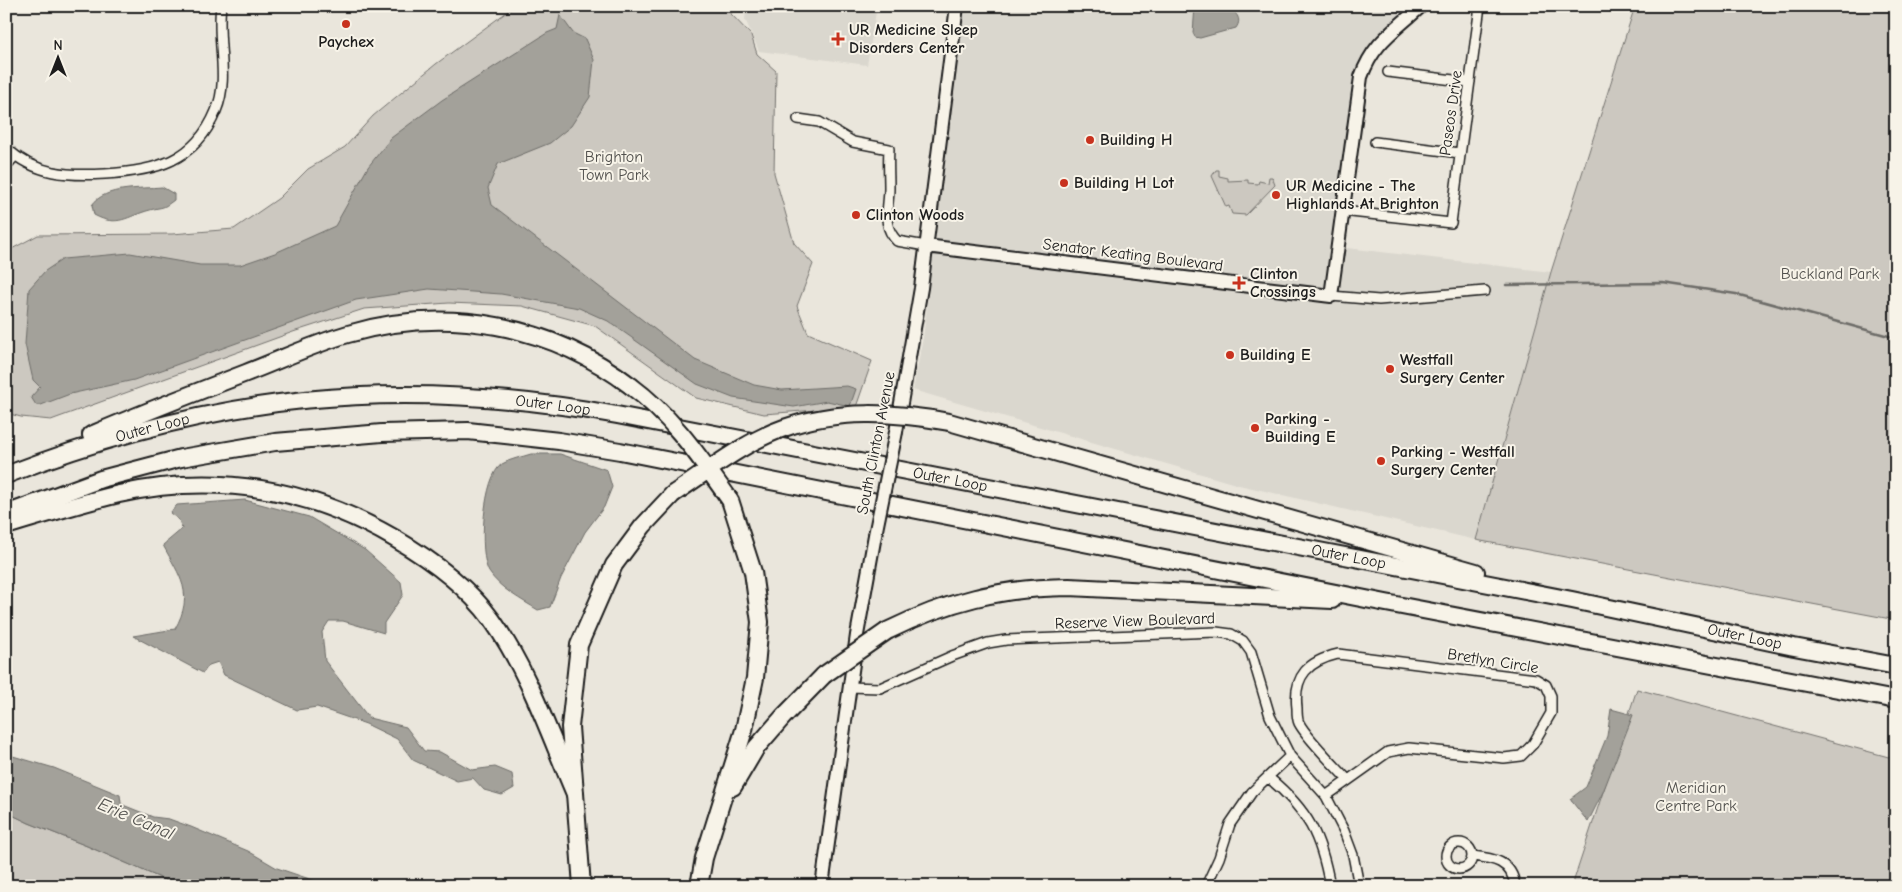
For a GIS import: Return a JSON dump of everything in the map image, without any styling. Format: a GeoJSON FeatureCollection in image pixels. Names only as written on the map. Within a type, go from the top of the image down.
{"type":"FeatureCollection","features":[{"type":"Feature","properties":{"kind":"highway"},"geometry":{"type":"LineString","coordinates":[[6,473],[100,431],[320,344],[348,334],[392,324],[451,320],[496,325],[525,332],[581,354],[650,400],[673,422],[730,500],[753,572],[760,622],[755,678],[746,722],[704,858],[699,886]]}},
{"type":"Feature","properties":{"kind":"highway","name":"Outer Loop"},"geometry":{"type":"LineString","coordinates":[[6,473],[119,436],[176,420],[307,399],[426,394],[486,397],[545,403],[617,415],[1572,600],[1785,645],[1896,666]]}},
{"type":"Feature","properties":{"kind":"highway"},"geometry":{"type":"LineString","coordinates":[[582,886],[570,727],[579,645],[614,565],[643,526],[673,494],[730,455],[783,428],[817,419],[862,414],[907,415],[949,422],[1060,452],[1572,600]]}},
{"type":"Feature","properties":{"kind":"highway","name":"Outer Loop"},"geometry":{"type":"LineString","coordinates":[[6,514],[101,479],[181,458],[275,442],[382,433],[468,431],[558,441],[620,451],[1386,603],[1896,700]]}},
{"type":"Feature","properties":{"kind":"highway"},"geometry":{"type":"LineString","coordinates":[[6,526],[120,494],[185,485],[248,486],[305,497],[362,520],[412,548],[456,582],[492,620],[524,676],[575,794]]}},
{"type":"Feature","properties":{"kind":"highway"},"geometry":{"type":"LineString","coordinates":[[721,806],[756,748],[824,675],[887,631],[925,612],[966,599],[1032,587],[1069,587],[1386,603]]}},
{"type":"Feature","properties":{"kind":"street"},"geometry":{"type":"LineString","coordinates":[[6,148],[15,156],[48,172],[86,175],[151,170],[164,165],[188,150],[206,130],[220,98],[223,80],[219,33],[221,6]]}},
{"type":"Feature","properties":{"kind":"street","name":"South Clinton Avenue"},"geometry":{"type":"LineString","coordinates":[[822,886],[849,687],[875,535],[896,432],[926,246],[957,6]]}},
{"type":"Feature","properties":{"kind":"street"},"geometry":{"type":"LineString","coordinates":[[1331,296],[1358,88],[1365,66],[1373,51],[1389,33],[1422,6]]}},
{"type":"Feature","properties":{"kind":"street","name":"Paseos Drive"},"geometry":{"type":"LineString","coordinates":[[1342,211],[1451,223],[1480,6]]}},
{"type":"Feature","properties":{"kind":"street"},"geometry":{"type":"LineString","coordinates":[[1388,72],[1470,82]]}},
{"type":"Feature","properties":{"kind":"street"},"geometry":{"type":"LineString","coordinates":[[798,119],[819,122],[859,144],[889,149],[887,172],[889,188],[886,214],[888,229],[897,241],[926,246]]}},
{"type":"Feature","properties":{"kind":"street"},"geometry":{"type":"LineString","coordinates":[[1375,142],[1460,153]]}},
{"type":"Feature","properties":{"kind":"street"},"geometry":{"type":"LineString","coordinates":[[6,166],[15,156]]}},
{"type":"Feature","properties":{"kind":"street","name":"Senator Keating Boulevard"},"geometry":{"type":"LineString","coordinates":[[926,246],[1331,296],[1378,300],[1485,291]]}},
{"type":"Feature","properties":{"kind":"street","name":"Reserve View Boulevard"},"geometry":{"type":"LineString","coordinates":[[849,687],[880,688],[952,656],[1006,640],[1216,632],[1231,634],[1242,641],[1251,652],[1270,716],[1290,756],[1326,796],[1350,847],[1359,886]]}},
{"type":"Feature","properties":{"kind":"street","name":"Bretlyn Circle"},"geometry":{"type":"LineString","coordinates":[[1326,796],[1347,779],[1388,752],[1409,748],[1504,758],[1521,756],[1532,744],[1550,713],[1552,696],[1546,686],[1536,679],[1338,654],[1321,658],[1306,668],[1298,683],[1296,700],[1298,723],[1347,779]]}},
{"type":"Feature","properties":{"kind":"street"},"geometry":{"type":"LineString","coordinates":[[1206,886],[1230,824],[1252,792],[1269,778],[1290,756]]}},
{"type":"Feature","properties":{"kind":"street"},"geometry":{"type":"LineString","coordinates":[[1269,778],[1282,788],[1309,820],[1321,843],[1330,886]]}},
{"type":"Feature","properties":{"kind":"street"},"geometry":{"type":"LineString","coordinates":[[1472,856],[1493,858],[1505,865],[1512,873],[1515,886]]}},
{"type":"Feature","properties":{"kind":"shaded area"},"geometry":{"type":"Polygon","coordinates":[[[747,6],[877,6],[867,65],[759,51],[745,19],[747,6]]]}},
{"type":"Feature","properties":{"kind":"shaded area"},"geometry":{"type":"Polygon","coordinates":[[[885,6],[949,6],[948,14],[885,6]]]}},
{"type":"Feature","properties":{"kind":"shaded area","name":"Clinton Crossings"},"geometry":{"type":"Polygon","coordinates":[[[964,6],[1415,6],[1377,38],[1362,62],[1330,246],[1551,272],[1476,540],[1239,485],[913,390],[923,338],[964,6]]]}},
{"type":"Feature","properties":{"kind":"green space","name":"Brighton Town Park"},"geometry":{"type":"Polygon","coordinates":[[[515,6],[731,6],[731,14],[751,35],[757,54],[776,71],[774,173],[794,243],[813,264],[797,306],[808,333],[872,361],[856,407],[764,414],[696,398],[595,326],[522,306],[449,303],[364,309],[293,332],[51,420],[21,417],[6,413],[6,252],[38,235],[172,234],[234,229],[279,198],[308,169],[345,147],[373,116],[436,64],[515,6]]]}},
{"type":"Feature","properties":{"kind":"green space","name":"Buckland Park"},"geometry":{"type":"Polygon","coordinates":[[[1635,6],[1896,6],[1896,620],[1476,540],[1551,272],[1635,6]]]}},
{"type":"Feature","properties":{"kind":"green space"},"geometry":{"type":"Polygon","coordinates":[[[1216,170],[1219,170],[1219,176],[1228,178],[1228,181],[1248,180],[1248,183],[1258,184],[1259,181],[1268,183],[1269,177],[1272,177],[1275,185],[1246,215],[1232,214],[1229,206],[1226,207],[1212,176],[1216,170]]]}},
{"type":"Feature","properties":{"kind":"green space","name":"Meridian Centre Park"},"geometry":{"type":"Polygon","coordinates":[[[1637,689],[1896,759],[1896,886],[1572,886],[1637,689]]]}},
{"type":"Feature","properties":{"kind":"green space"},"geometry":{"type":"Polygon","coordinates":[[[6,812],[29,823],[179,886],[6,886],[6,812]]]}},
{"type":"Feature","properties":{"kind":"water"},"geometry":{"type":"Polygon","coordinates":[[[1195,6],[1228,6],[1237,16],[1238,24],[1236,28],[1200,38],[1195,37],[1193,33],[1195,6]]]}},
{"type":"Feature","properties":{"kind":"water"},"geometry":{"type":"Polygon","coordinates":[[[560,15],[573,33],[585,39],[594,60],[590,97],[571,126],[550,143],[498,164],[488,188],[492,205],[695,360],[754,385],[782,390],[847,386],[856,389],[850,406],[827,401],[794,407],[733,398],[697,384],[608,321],[579,308],[501,294],[429,289],[356,300],[134,380],[70,394],[41,405],[36,405],[31,397],[40,387],[33,380],[25,344],[29,289],[45,271],[63,259],[130,253],[200,265],[240,265],[275,253],[335,226],[368,167],[391,138],[442,100],[547,33],[557,29],[560,15]]]}},
{"type":"Feature","properties":{"kind":"water"},"geometry":{"type":"Polygon","coordinates":[[[162,187],[174,194],[174,200],[164,207],[116,221],[102,219],[94,215],[92,205],[105,194],[114,191],[162,187]]]}},
{"type":"Feature","properties":{"kind":"water"},"geometry":{"type":"Polygon","coordinates":[[[531,454],[560,454],[607,470],[612,487],[604,507],[585,532],[561,578],[550,607],[538,610],[499,584],[489,572],[486,563],[483,533],[490,483],[496,471],[505,462],[531,454]]]}},
{"type":"Feature","properties":{"kind":"water"},"geometry":{"type":"Polygon","coordinates":[[[245,500],[309,517],[365,550],[401,582],[403,595],[384,623],[384,633],[343,621],[329,621],[322,632],[325,661],[369,718],[406,727],[424,751],[440,752],[472,770],[495,767],[512,774],[514,788],[502,795],[484,790],[473,778],[457,781],[413,760],[397,739],[366,724],[317,707],[297,710],[224,675],[218,662],[209,665],[203,673],[133,636],[175,629],[181,616],[184,605],[183,586],[180,576],[163,545],[182,529],[179,520],[170,513],[177,505],[245,500]]]}},
{"type":"Feature","properties":{"kind":"water"},"geometry":{"type":"Polygon","coordinates":[[[1611,709],[1633,715],[1603,792],[1588,822],[1570,799],[1586,787],[1607,736],[1611,709]]]}},
{"type":"Feature","properties":{"kind":"water","name":"Erie Canal"},"geometry":{"type":"Polygon","coordinates":[[[6,754],[54,768],[120,795],[123,805],[153,817],[169,819],[191,827],[248,851],[277,868],[330,886],[179,886],[6,812],[6,754]]]}},
{"type":"Feature","properties":{"kind":"waterway"},"geometry":{"type":"LineString","coordinates":[[1506,285],[1663,283],[1736,294],[1896,338]]}},
{"type":"Feature","properties":{"kind":"place","name":"Paychex"},"geometry":{"type":"Point","coordinates":[346,24]}},
{"type":"Feature","properties":{"kind":"place","name":"UR Medicine Sleep Disorders Center"},"geometry":{"type":"Point","coordinates":[838,39]}},
{"type":"Feature","properties":{"kind":"place","name":"Building H"},"geometry":{"type":"Point","coordinates":[1090,140]}},
{"type":"Feature","properties":{"kind":"place","name":"Building H Lot"},"geometry":{"type":"Point","coordinates":[1064,183]}},
{"type":"Feature","properties":{"kind":"place","name":"UR Medicine - The Highlands At Brighton"},"geometry":{"type":"Point","coordinates":[1276,195]}},
{"type":"Feature","properties":{"kind":"place","name":"Clinton Woods"},"geometry":{"type":"Point","coordinates":[856,215]}},
{"type":"Feature","properties":{"kind":"place","name":"Clinton Crossings"},"geometry":{"type":"Point","coordinates":[1239,283]}},
{"type":"Feature","properties":{"kind":"place","name":"Building E"},"geometry":{"type":"Point","coordinates":[1230,355]}},
{"type":"Feature","properties":{"kind":"place","name":"Westfall Surgery Center"},"geometry":{"type":"Point","coordinates":[1390,369]}},
{"type":"Feature","properties":{"kind":"place","name":"Parking - Building E"},"geometry":{"type":"Point","coordinates":[1255,428]}},
{"type":"Feature","properties":{"kind":"place","name":"Parking - Westfall Surgery Center"},"geometry":{"type":"Point","coordinates":[1381,461]}}]}
